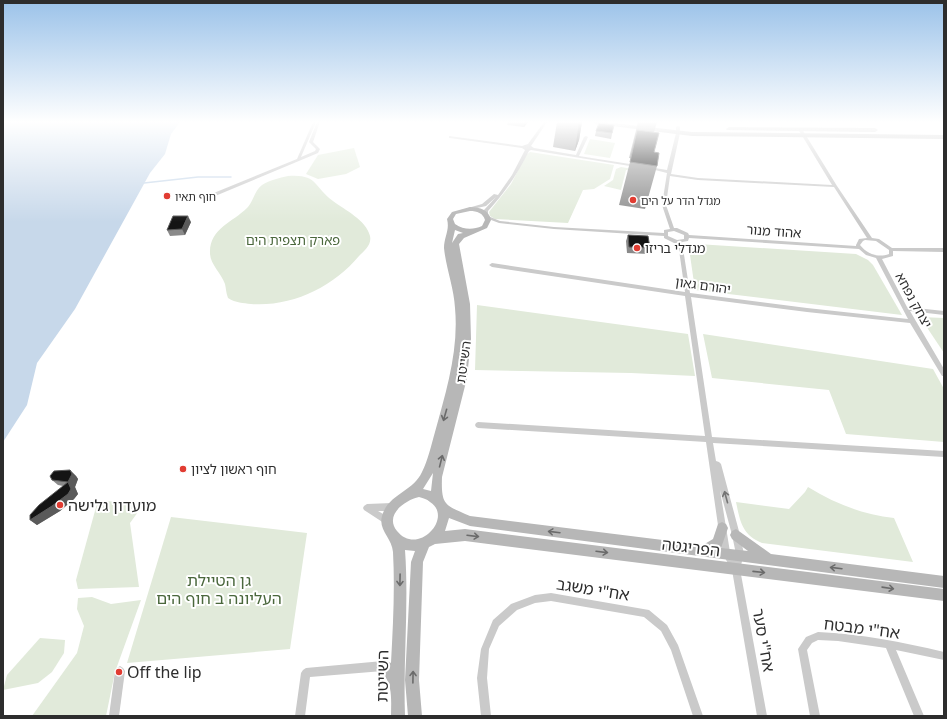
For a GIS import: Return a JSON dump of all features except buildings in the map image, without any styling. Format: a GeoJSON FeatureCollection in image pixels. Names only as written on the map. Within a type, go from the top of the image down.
{"type":"FeatureCollection","features":[{"type":"Feature","properties":{"kind":"street"},"geometry":{"type":"LineString","coordinates":[[206,198],[308,156]]}},
{"type":"Feature","properties":{"kind":"street"},"geometry":{"type":"LineString","coordinates":[[485,227],[487,224],[486,211],[507,186],[524,156]]}},
{"type":"Feature","properties":{"kind":"street"},"geometry":{"type":"LineString","coordinates":[[578,156],[698,179],[835,186]]}},
{"type":"Feature","properties":{"kind":"street"},"geometry":{"type":"LineString","coordinates":[[672,229],[664,205],[673,156]]}},
{"type":"Feature","properties":{"kind":"street"},"geometry":{"type":"LineString","coordinates":[[816,156],[870,239]]}},
{"type":"Feature","properties":{"kind":"street"},"geometry":{"type":"LineString","coordinates":[[504,222],[472,231],[459,230],[452,225],[450,219],[453,214],[458,211],[484,205],[507,186]]}},
{"type":"Feature","properties":{"kind":"street"},"geometry":{"type":"LineString","coordinates":[[470,209],[479,210],[487,216],[504,222],[554,228],[665,235],[672,241],[680,242],[686,240],[687,236],[680,230],[672,229],[666,231],[665,235]]}},
{"type":"Feature","properties":{"kind":"street","name":"השייטת"},"geometry":{"type":"LineString","coordinates":[[410,493],[421,484],[431,462],[450,397],[458,358],[460,310],[448,246],[452,225]]}},
{"type":"Feature","properties":{"kind":"street","name":"השייטת"},"geometry":{"type":"LineString","coordinates":[[440,505],[436,493],[437,476],[462,378],[467,339],[466,304],[455,244],[461,236],[472,231]]}},
{"type":"Feature","properties":{"kind":"street","name":"אהוד מנור"},"geometry":{"type":"LineString","coordinates":[[687,236],[859,248]]}},
{"type":"Feature","properties":{"kind":"street"},"geometry":{"type":"LineString","coordinates":[[890,249],[891,254],[884,257],[878,257],[866,253],[859,248],[858,244],[861,240],[870,239],[883,243],[890,249],[944,250]]}},
{"type":"Feature","properties":{"kind":"street"},"geometry":{"type":"LineString","coordinates":[[680,242],[726,553],[736,569]]}},
{"type":"Feature","properties":{"kind":"street","name":"יצחק נפחא"},"geometry":{"type":"LineString","coordinates":[[878,257],[912,320],[944,374]]}},
{"type":"Feature","properties":{"kind":"street","name":"יהורם גאון"},"geometry":{"type":"LineString","coordinates":[[492,265],[688,294],[866,317],[912,320]]}},
{"type":"Feature","properties":{"kind":"street"},"geometry":{"type":"LineString","coordinates":[[907,309],[944,313]]}},
{"type":"Feature","properties":{"kind":"street"},"geometry":{"type":"LineString","coordinates":[[478,425],[944,454]]}},
{"type":"Feature","properties":{"kind":"street"},"geometry":{"type":"LineString","coordinates":[[710,439],[736,534],[740,554],[736,569]]}},
{"type":"Feature","properties":{"kind":"street"},"geometry":{"type":"LineString","coordinates":[[388,522],[392,507],[402,496],[410,493],[428,493],[440,505],[443,524],[429,541],[417,562],[412,680],[415,716]]}},
{"type":"Feature","properties":{"kind":"street","name":"הפריגטה"},"geometry":{"type":"LineString","coordinates":[[440,505],[470,521],[704,551],[740,554],[944,582]]}},
{"type":"Feature","properties":{"kind":"street"},"geometry":{"type":"LineString","coordinates":[[392,507],[367,508],[388,522],[393,535],[398,541],[415,545],[429,541]]}},
{"type":"Feature","properties":{"kind":"street"},"geometry":{"type":"LineString","coordinates":[[704,551],[718,543],[722,528]]}},
{"type":"Feature","properties":{"kind":"street"},"geometry":{"type":"LineString","coordinates":[[736,534],[769,559]]}},
{"type":"Feature","properties":{"kind":"street","name":"הפריגטה"},"geometry":{"type":"LineString","coordinates":[[429,541],[465,535],[944,595]]}},
{"type":"Feature","properties":{"kind":"street","name":"השייטת"},"geometry":{"type":"LineString","coordinates":[[398,541],[400,562],[399,658],[397,685],[398,716]]}},
{"type":"Feature","properties":{"kind":"street","name":"אח\"י סער"},"geometry":{"type":"LineString","coordinates":[[736,569],[762,716]]}},
{"type":"Feature","properties":{"kind":"street","name":"אח\"י משגב"},"geometry":{"type":"LineString","coordinates":[[486,716],[482,678],[485,649],[496,623],[514,607],[535,599],[551,597],[646,612],[664,628],[676,648],[698,716]]}},
{"type":"Feature","properties":{"kind":"street","name":"אח\"י מבטח"},"geometry":{"type":"LineString","coordinates":[[816,716],[802,649],[808,640],[818,636],[838,637],[888,644],[944,656]]}},
{"type":"Feature","properties":{"kind":"street"},"geometry":{"type":"LineString","coordinates":[[888,644],[919,716]]}},
{"type":"Feature","properties":{"kind":"street"},"geometry":{"type":"LineString","coordinates":[[300,716],[306,673],[383,666],[389,665],[399,658]]}},
{"type":"Feature","properties":{"kind":"street"},"geometry":{"type":"LineString","coordinates":[[383,666],[390,670],[397,685]]}},
{"type":"Feature","properties":{"kind":"street"},"geometry":{"type":"LineString","coordinates":[[114,716],[120,671]]}},
{"type":"Feature","properties":{"kind":"green space"},"geometry":{"type":"Polygon","coordinates":[[[318,156],[356,156],[360,167],[346,174],[318,179],[306,174],[318,156]]]}},
{"type":"Feature","properties":{"kind":"green space"},"geometry":{"type":"Polygon","coordinates":[[[526,156],[553,156],[614,165],[610,179],[594,189],[583,190],[568,223],[495,219],[490,216],[489,212],[511,184],[526,156]]]}},
{"type":"Feature","properties":{"kind":"green space"},"geometry":{"type":"Polygon","coordinates":[[[594,156],[611,156],[610,158],[594,156]]]}},
{"type":"Feature","properties":{"kind":"green space"},"geometry":{"type":"Polygon","coordinates":[[[621,167],[639,170],[639,172],[626,170],[621,190],[604,186],[613,180],[616,169],[621,167]]]}},
{"type":"Feature","properties":{"kind":"green space","name":"פארק תצפית הים"},"geometry":{"type":"Polygon","coordinates":[[[288,176],[298,176],[310,179],[333,201],[360,220],[368,230],[370,236],[369,245],[349,267],[337,277],[311,293],[282,302],[266,304],[251,304],[231,300],[228,298],[225,284],[210,257],[213,238],[223,227],[247,208],[259,187],[271,180],[288,176]]]}},
{"type":"Feature","properties":{"kind":"green space"},"geometry":{"type":"Polygon","coordinates":[[[697,244],[856,254],[868,260],[873,265],[902,315],[695,290],[689,248],[697,244]]]}},
{"type":"Feature","properties":{"kind":"green space"},"geometry":{"type":"Polygon","coordinates":[[[477,305],[688,334],[695,376],[631,373],[475,370],[477,305]]]}},
{"type":"Feature","properties":{"kind":"green space"},"geometry":{"type":"Polygon","coordinates":[[[920,317],[944,318],[944,353],[920,317]]]}},
{"type":"Feature","properties":{"kind":"green space"},"geometry":{"type":"Polygon","coordinates":[[[703,334],[933,369],[944,389],[944,442],[846,434],[829,390],[712,378],[703,334]]]}},
{"type":"Feature","properties":{"kind":"green space"},"geometry":{"type":"Polygon","coordinates":[[[808,487],[838,503],[860,511],[894,518],[913,562],[762,543],[755,540],[746,532],[739,515],[736,502],[789,509],[808,487]]]}},
{"type":"Feature","properties":{"kind":"green space"},"geometry":{"type":"Polygon","coordinates":[[[98,500],[143,505],[130,523],[139,587],[78,589],[76,580],[98,500]]]}},
{"type":"Feature","properties":{"kind":"green space","name":"גן הטיילת העליונה ב חוף הים"},"geometry":{"type":"Polygon","coordinates":[[[171,517],[307,533],[290,649],[127,663],[171,517]]]}},
{"type":"Feature","properties":{"kind":"green space"},"geometry":{"type":"Polygon","coordinates":[[[92,597],[111,604],[141,600],[115,672],[106,716],[32,716],[77,653],[84,626],[77,609],[78,598],[92,597]]]}},
{"type":"Feature","properties":{"kind":"green space"},"geometry":{"type":"Polygon","coordinates":[[[40,638],[65,640],[64,653],[52,672],[38,683],[3,690],[7,675],[40,638]]]}},
{"type":"Feature","properties":{"kind":"water"},"geometry":{"type":"Polygon","coordinates":[[[3,156],[164,156],[150,173],[75,309],[37,363],[27,405],[3,442],[3,156]]]}},
{"type":"Feature","properties":{"kind":"waterway"},"geometry":{"type":"LineString","coordinates":[[144,183],[198,177],[231,177]]}},
{"type":"Feature","properties":{"kind":"place","name":"חוף תאיו"},"geometry":{"type":"Point","coordinates":[167,196]}},
{"type":"Feature","properties":{"kind":"place","name":"מגדל הדר על הים"},"geometry":{"type":"Point","coordinates":[633,200]}},
{"type":"Feature","properties":{"kind":"place","name":"מגדלי בריזו"},"geometry":{"type":"Point","coordinates":[637,248]}},
{"type":"Feature","properties":{"kind":"place","name":"חוף ראשון לציון"},"geometry":{"type":"Point","coordinates":[183,469]}},
{"type":"Feature","properties":{"kind":"place","name":"מועדון גלישה"},"geometry":{"type":"Point","coordinates":[60,505]}},
{"type":"Feature","properties":{"kind":"place","name":"Off the lip"},"geometry":{"type":"Point","coordinates":[119,672]}}]}
